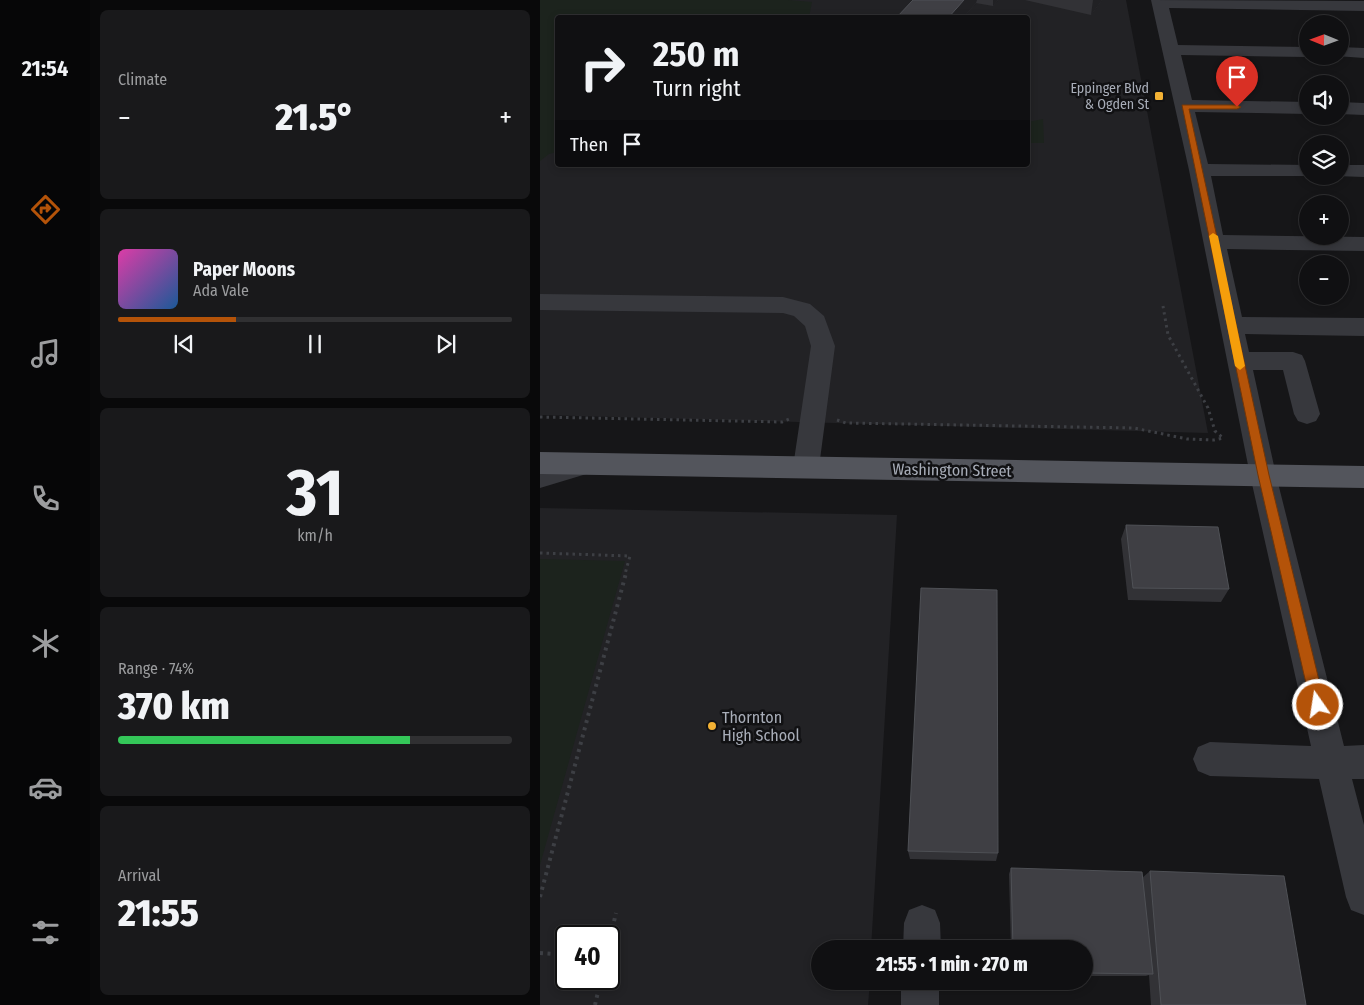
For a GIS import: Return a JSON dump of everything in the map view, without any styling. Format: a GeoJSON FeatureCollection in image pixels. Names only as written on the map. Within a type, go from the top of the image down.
{"type":"FeatureCollection","features":[{"type":"Feature","properties":{"kind":"main road","name":"Washington Street"},"geometry":{"type":"LineString","coordinates":[[540,462],[1364,477]]}},
{"type":"Feature","properties":{"kind":"street"},"geometry":{"type":"LineString","coordinates":[[1364,6],[1159,2],[1185,106],[1263,475],[1348,762],[1364,897]]}},
{"type":"Feature","properties":{"kind":"street"},"geometry":{"type":"LineString","coordinates":[[1171,50],[1299,52]]}},
{"type":"Feature","properties":{"kind":"street"},"geometry":{"type":"LineString","coordinates":[[1349,52],[1364,53]]}},
{"type":"Feature","properties":{"kind":"street"},"geometry":{"type":"LineString","coordinates":[[1185,106],[1299,108]]}},
{"type":"Feature","properties":{"kind":"street"},"geometry":{"type":"LineString","coordinates":[[1349,108],[1364,109]]}},
{"type":"Feature","properties":{"kind":"street"},"geometry":{"type":"LineString","coordinates":[[1199,170],[1299,171]]}},
{"type":"Feature","properties":{"kind":"street"},"geometry":{"type":"LineString","coordinates":[[1349,171],[1364,171]]}},
{"type":"Feature","properties":{"kind":"street"},"geometry":{"type":"LineString","coordinates":[[1214,242],[1364,244]]}},
{"type":"Feature","properties":{"kind":"street"},"geometry":{"type":"LineString","coordinates":[[540,302],[782,305],[802,310],[816,322],[823,346],[806,467]]}},
{"type":"Feature","properties":{"kind":"street"},"geometry":{"type":"LineString","coordinates":[[1232,325],[1364,327]]}},
{"type":"Feature","properties":{"kind":"street"},"geometry":{"type":"LineString","coordinates":[[1285,326],[1307,414]]}},
{"type":"Feature","properties":{"kind":"street"},"geometry":{"type":"LineString","coordinates":[[1239,361],[1293,361]]}},
{"type":"Feature","properties":{"kind":"street"},"geometry":{"type":"LineString","coordinates":[[540,477],[584,464]]}},
{"type":"Feature","properties":{"kind":"street"},"geometry":{"type":"LineString","coordinates":[[1210,759],[1348,762]]}},
{"type":"Feature","properties":{"kind":"street"},"geometry":{"type":"LineString","coordinates":[[920,990],[920,1005]]}},
{"type":"Feature","properties":{"kind":"path"},"geometry":{"type":"LineString","coordinates":[[540,417],[782,422],[790,418],[830,417],[846,423],[1134,428],[1187,439],[1214,440],[1223,438],[1215,431],[1208,408],[1168,335],[1163,306]]}},
{"type":"Feature","properties":{"kind":"path"},"geometry":{"type":"LineString","coordinates":[[540,553],[630,556],[542,880],[540,897]]}},
{"type":"Feature","properties":{"kind":"path"},"geometry":{"type":"LineString","coordinates":[[613,925],[616,913]]}},
{"type":"Feature","properties":{"kind":"path"},"geometry":{"type":"LineString","coordinates":[[540,953],[555,954]]}},
{"type":"Feature","properties":{"kind":"path"},"geometry":{"type":"LineString","coordinates":[[595,1005],[598,990]]}},
{"type":"Feature","properties":{"kind":"shaded area"},"geometry":{"type":"Polygon","coordinates":[[[540,0],[1126,0],[1208,433],[540,415],[540,0]]]}},
{"type":"Feature","properties":{"kind":"shaded area"},"geometry":{"type":"Polygon","coordinates":[[[540,0],[788,0],[812,2],[809,15],[555,15],[555,152],[549,154],[540,161],[540,0]]]}},
{"type":"Feature","properties":{"kind":"shaded area"},"geometry":{"type":"Polygon","coordinates":[[[1043,119],[1044,143],[1030,143],[1030,122],[1043,119]]]}},
{"type":"Feature","properties":{"kind":"shaded area","name":"Thornton High School"},"geometry":{"type":"Polygon","coordinates":[[[540,508],[897,515],[872,940],[811,940],[811,990],[869,990],[868,1005],[540,1005],[540,508]]]}},
{"type":"Feature","properties":{"kind":"shaded area"},"geometry":{"type":"Polygon","coordinates":[[[540,559],[625,561],[540,865],[540,559]]]}},
{"type":"Feature","properties":{"kind":"building"},"geometry":{"type":"Polygon","coordinates":[[[913,0],[964,0],[951,15],[899,15],[913,0]]]}},
{"type":"Feature","properties":{"kind":"building"},"geometry":{"type":"Polygon","coordinates":[[[1126,525],[1218,527],[1229,589],[1133,588],[1126,525]]]}},
{"type":"Feature","properties":{"kind":"building"},"geometry":{"type":"Polygon","coordinates":[[[921,588],[997,590],[998,853],[908,851],[921,588]]]}},
{"type":"Feature","properties":{"kind":"building"},"geometry":{"type":"Polygon","coordinates":[[[1011,868],[1142,872],[1153,974],[1093,973],[1093,940],[1013,940],[1011,868]]]}},
{"type":"Feature","properties":{"kind":"building"},"geometry":{"type":"Polygon","coordinates":[[[1150,871],[1284,876],[1306,1005],[1161,1005],[1150,871]]]}},
{"type":"Feature","properties":{"kind":"slow traffic"},"geometry":{"type":"LineString","coordinates":[[1213,236],[1240,366]]}},
{"type":"Feature","properties":{"kind":"place","name":"Eppinger Blvd & Ogden St"},"geometry":{"type":"Point","coordinates":[1159,96]}},
{"type":"Feature","properties":{"kind":"place","name":"Thornton High School"},"geometry":{"type":"Point","coordinates":[712,726]}},
{"type":"Feature","properties":{"kind":"route"},"geometry":{"type":"LineString","coordinates":[[1237,107],[1185,106],[1263,475],[1318,705]]}}]}
